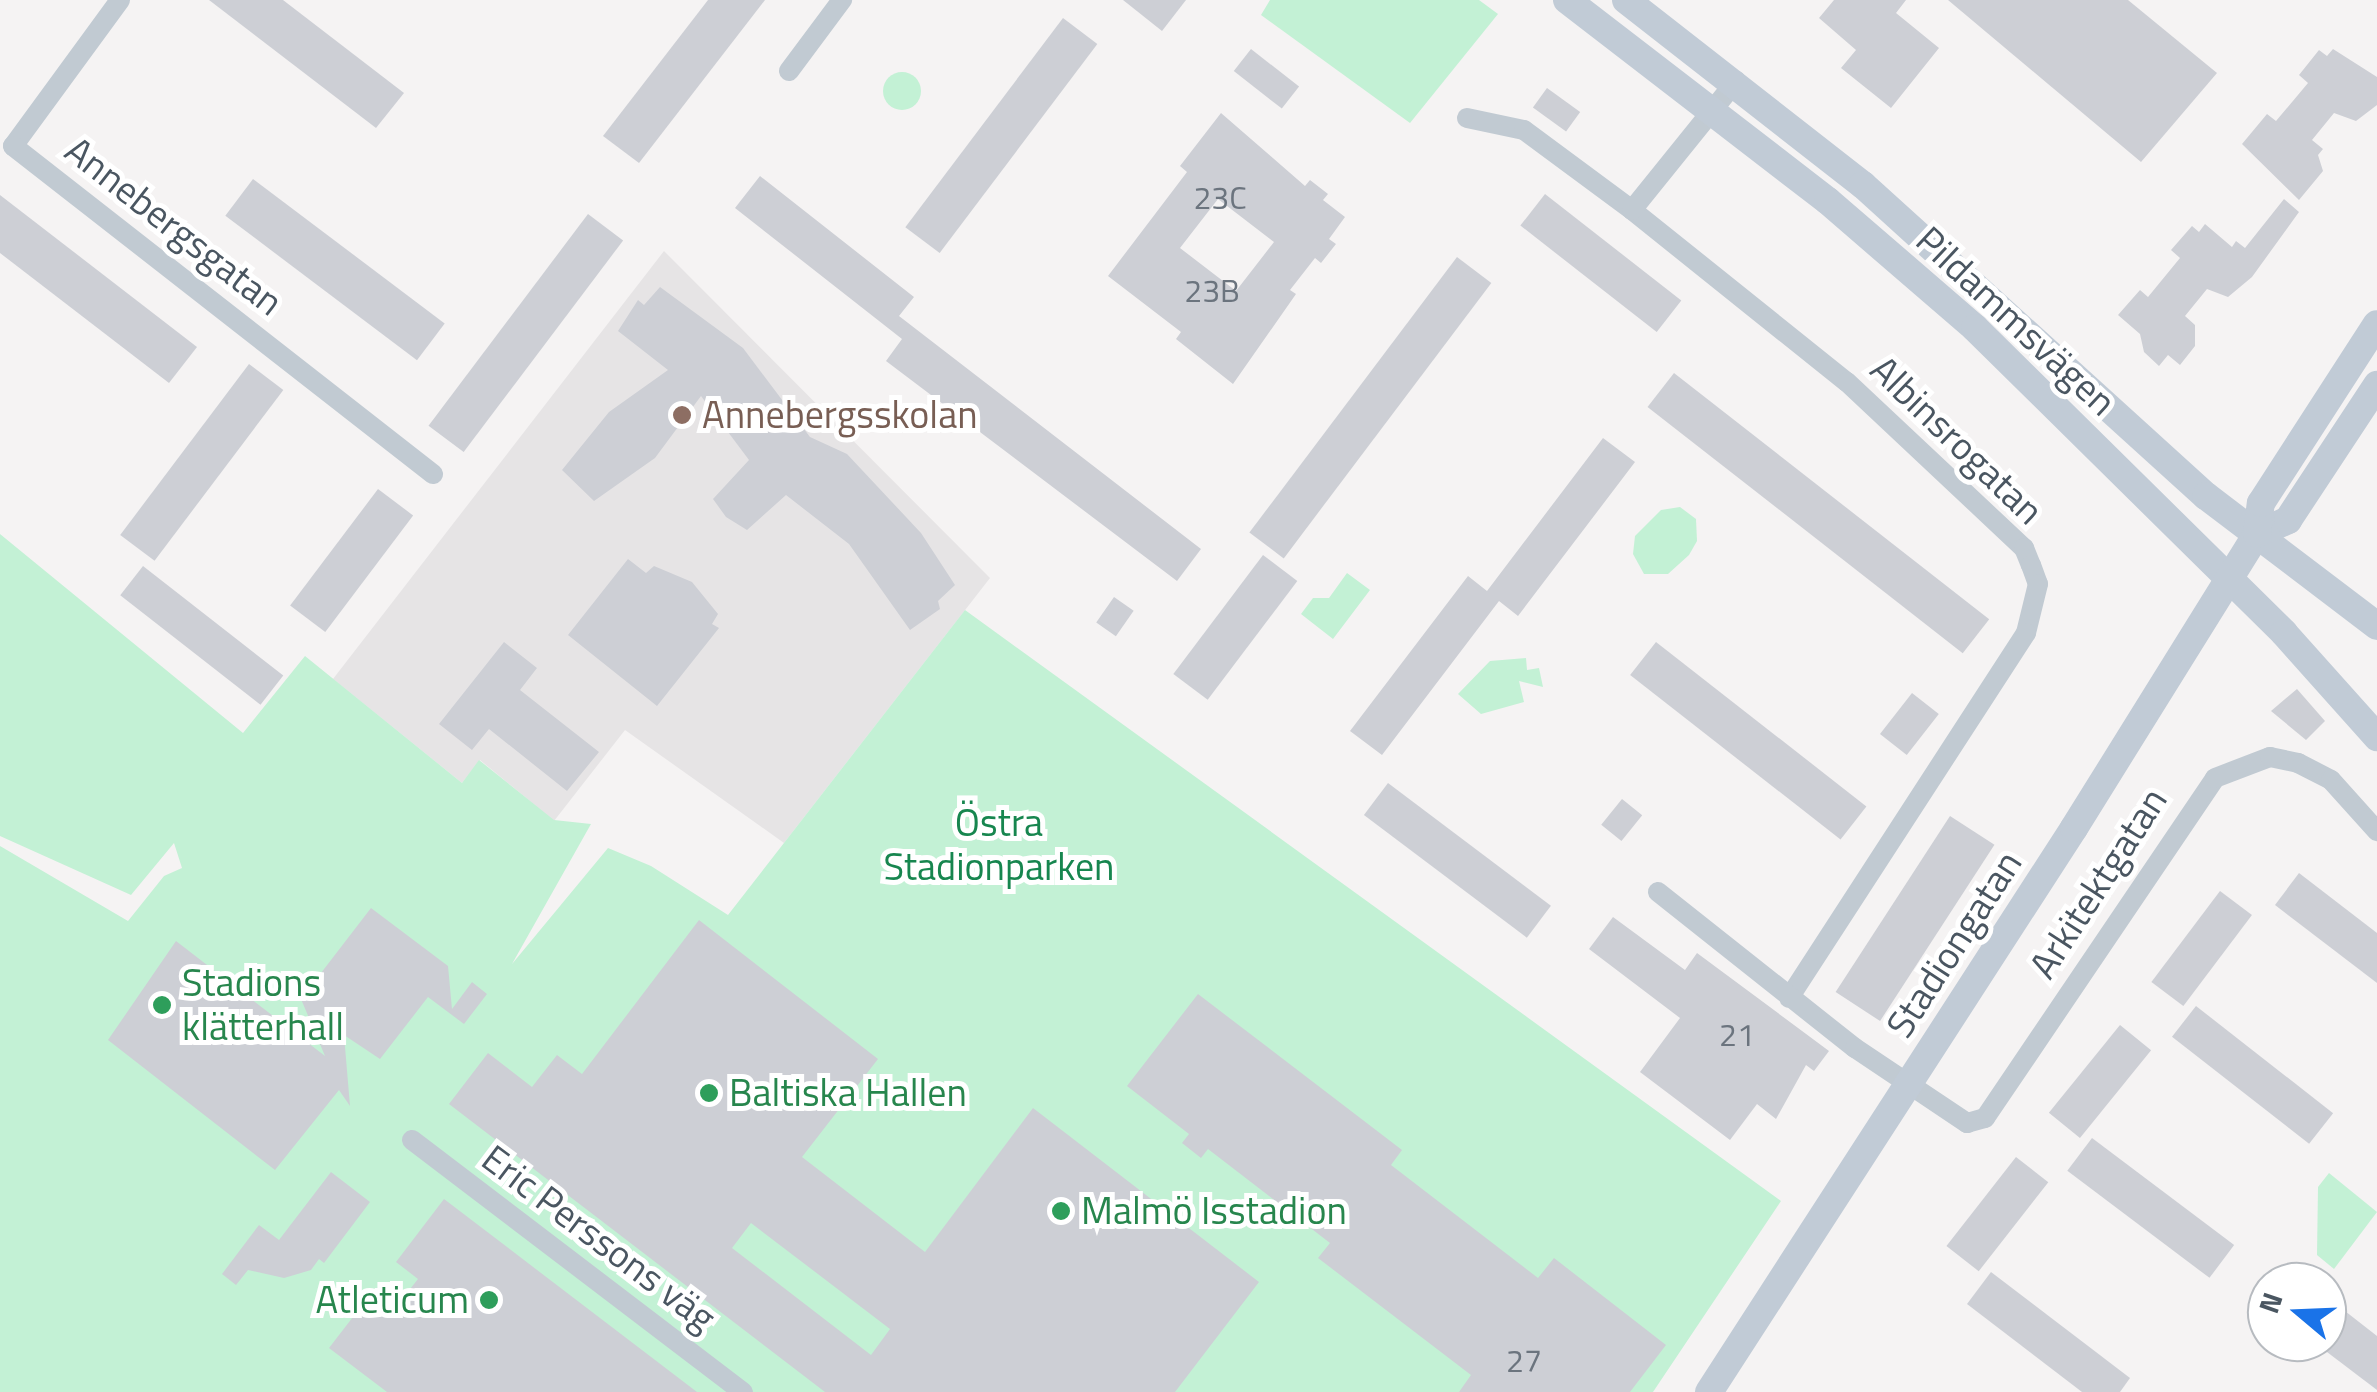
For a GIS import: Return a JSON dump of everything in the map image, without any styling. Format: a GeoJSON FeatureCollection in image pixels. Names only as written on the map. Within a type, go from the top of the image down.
{"type":"FeatureCollection","features":[{"type":"Feature","properties":{"kind":"main road","name":"Pildammsvägen"},"geometry":{"type":"LineString","coordinates":[[1567,0],[1714,109],[1975,328],[2227,577],[2377,737]]}},
{"type":"Feature","properties":{"kind":"main road","name":"Pildammsvägen"},"geometry":{"type":"LineString","coordinates":[[1626,0],[1736,81],[1957,266],[2170,464],[2377,626]]}},
{"type":"Feature","properties":{"kind":"main road","name":"Stadiongatan"},"geometry":{"type":"LineString","coordinates":[[1709,1392],[1909,1084],[2256,534],[2261,503],[2377,324]]}},
{"type":"Feature","properties":{"kind":"main road","name":"Stadiongatan"},"geometry":{"type":"LineString","coordinates":[[2256,534],[2288,520],[2377,385]]}},
{"type":"Feature","properties":{"kind":"main road"},"geometry":{"type":"LineString","coordinates":[[2304,497],[2304,538],[2324,582]]}},
{"type":"Feature","properties":{"kind":"street","name":"Annebergsgatan"},"geometry":{"type":"LineString","coordinates":[[120,0],[14,146],[433,474]]}},
{"type":"Feature","properties":{"kind":"street"},"geometry":{"type":"LineString","coordinates":[[789,71],[842,0]]}},
{"type":"Feature","properties":{"kind":"street"},"geometry":{"type":"LineString","coordinates":[[1632,210],[1736,81]]}},
{"type":"Feature","properties":{"kind":"street","name":"Albinsrogatan"},"geometry":{"type":"LineString","coordinates":[[1467,118],[1524,130],[1632,210],[1846,382],[2024,548],[2038,584],[2026,633],[1789,998]]}},
{"type":"Feature","properties":{"kind":"street","name":"Arkitektgatan"},"geometry":{"type":"LineString","coordinates":[[1658,892],[1789,998],[1966,1123],[1984,1118],[2199,793],[2230,769],[2270,757],[2312,768],[2331,780],[2377,831]]}},
{"type":"Feature","properties":{"kind":"street","name":"Eric Perssons väg"},"geometry":{"type":"LineString","coordinates":[[412,1140],[742,1392]]}},
{"type":"Feature","properties":{"kind":"shaded area","name":"Annebergsskolan"},"geometry":{"type":"Polygon","coordinates":[[[664,251],[990,578],[784,843],[625,730],[554,821],[480,760],[462,783],[333,679],[664,251]]]}},
{"type":"Feature","properties":{"kind":"green space"},"geometry":{"type":"Polygon","coordinates":[[[1270,0],[1479,0],[1498,14],[1410,123],[1261,15],[1270,0]]]}},
{"type":"Feature","properties":{"kind":"green space"},"geometry":{"type":"Polygon","coordinates":[[[902,72],[916,77],[921,91],[916,105],[902,110],[888,105],[883,91],[888,77],[902,72]]]}},
{"type":"Feature","properties":{"kind":"green space"},"geometry":{"type":"Polygon","coordinates":[[[1680,507],[1696,519],[1697,541],[1689,555],[1668,574],[1644,574],[1633,554],[1635,536],[1661,510],[1680,507]]]}},
{"type":"Feature","properties":{"kind":"green space","name":"Östra Stadionparken"},"geometry":{"type":"Polygon","coordinates":[[[0,534],[243,733],[305,656],[462,783],[479,760],[554,820],[591,824],[512,964],[608,848],[651,866],[728,915],[965,610],[1781,1201],[1653,1392],[0,1392],[0,846],[128,921],[164,876],[182,868],[174,843],[131,895],[0,836],[0,534]]]}},
{"type":"Feature","properties":{"kind":"green space"},"geometry":{"type":"Polygon","coordinates":[[[1347,573],[1370,590],[1333,639],[1301,614],[1313,598],[1329,598],[1347,573]]]}},
{"type":"Feature","properties":{"kind":"green space"},"geometry":{"type":"Polygon","coordinates":[[[1526,658],[1527,670],[1539,668],[1543,687],[1519,681],[1524,702],[1481,714],[1458,694],[1490,661],[1526,658]]]}},
{"type":"Feature","properties":{"kind":"green space"},"geometry":{"type":"Polygon","coordinates":[[[2329,1173],[2377,1212],[2339,1262],[2326,1262],[2317,1255],[2318,1187],[2329,1173]]]}},
{"type":"Feature","properties":{"kind":"building"},"geometry":{"type":"Polygon","coordinates":[[[209,0],[283,0],[404,93],[376,128],[209,0]]]}},
{"type":"Feature","properties":{"kind":"building"},"geometry":{"type":"Polygon","coordinates":[[[708,0],[765,0],[639,163],[603,136],[708,0]]]}},
{"type":"Feature","properties":{"kind":"building"},"geometry":{"type":"Polygon","coordinates":[[[1123,0],[1186,0],[1162,31],[1123,0]]]}},
{"type":"Feature","properties":{"kind":"building"},"geometry":{"type":"Polygon","coordinates":[[[1834,0],[1906,0],[1896,13],[1939,48],[1891,108],[1841,68],[1856,50],[1819,18],[1834,0]]]}},
{"type":"Feature","properties":{"kind":"building"},"geometry":{"type":"Polygon","coordinates":[[[1948,0],[2128,0],[2217,73],[2141,162],[1948,0]]]}},
{"type":"Feature","properties":{"kind":"building"},"geometry":{"type":"Polygon","coordinates":[[[1063,18],[1097,44],[940,253],[905,227],[1063,18]]]}},
{"type":"Feature","properties":{"kind":"building"},"geometry":{"type":"Polygon","coordinates":[[[1251,49],[1299,87],[1282,109],[1234,71],[1251,49]]]}},
{"type":"Feature","properties":{"kind":"building"},"geometry":{"type":"Polygon","coordinates":[[[2333,49],[2377,77],[2377,105],[2356,121],[2334,113],[2312,140],[2323,149],[2318,155],[2323,171],[2299,200],[2242,144],[2267,114],[2276,121],[2308,83],[2299,75],[2319,50],[2327,56],[2333,49]]]}},
{"type":"Feature","properties":{"kind":"building"},"geometry":{"type":"Polygon","coordinates":[[[1547,88],[1580,112],[1566,132],[1533,107],[1547,88]]]}},
{"type":"Feature","properties":{"kind":"building"},"geometry":{"type":"Polygon","coordinates":[[[1221,113],[1305,186],[1310,180],[1328,194],[1323,200],[1345,217],[1329,239],[1336,244],[1321,263],[1315,258],[1290,290],[1296,294],[1233,384],[1176,339],[1181,332],[1108,276],[1187,172],[1180,166],[1221,113]],[[1218,199],[1180,248],[1236,291],[1274,242],[1218,199]]]}},
{"type":"Feature","properties":{"kind":"building"},"geometry":{"type":"Polygon","coordinates":[[[760,176],[914,297],[899,316],[1201,549],[1177,581],[886,361],[902,339],[735,208],[760,176]]]}},
{"type":"Feature","properties":{"kind":"building"},"geometry":{"type":"Polygon","coordinates":[[[253,179],[445,323],[417,360],[225,216],[253,179]]]}},
{"type":"Feature","properties":{"kind":"building"},"geometry":{"type":"Polygon","coordinates":[[[1545,194],[1681,301],[1657,332],[1520,226],[1545,194]]]}},
{"type":"Feature","properties":{"kind":"building"},"geometry":{"type":"Polygon","coordinates":[[[0,195],[197,347],[169,383],[0,253],[0,195]]]}},
{"type":"Feature","properties":{"kind":"building"},"geometry":{"type":"Polygon","coordinates":[[[2284,199],[2299,212],[2252,277],[2228,297],[2207,289],[2185,316],[2195,325],[2195,346],[2180,365],[2168,355],[2159,366],[2144,352],[2140,334],[2118,315],[2140,290],[2148,297],[2180,258],[2171,250],[2192,226],[2199,232],[2205,224],[2232,247],[2236,241],[2245,248],[2284,199]]]}},
{"type":"Feature","properties":{"kind":"building"},"geometry":{"type":"Polygon","coordinates":[[[588,214],[623,240],[464,452],[429,426],[588,214]]]}},
{"type":"Feature","properties":{"kind":"building"},"geometry":{"type":"Polygon","coordinates":[[[1457,257],[1491,283],[1284,558],[1249,533],[1457,257]]]}},
{"type":"Feature","properties":{"kind":"building"},"geometry":{"type":"Polygon","coordinates":[[[660,287],[743,348],[810,437],[847,454],[921,533],[955,585],[938,601],[940,609],[910,630],[849,544],[786,495],[747,530],[726,517],[713,499],[749,460],[701,396],[655,458],[594,501],[562,470],[609,412],[668,370],[618,331],[638,300],[644,305],[660,287]]]}},
{"type":"Feature","properties":{"kind":"building"},"geometry":{"type":"Polygon","coordinates":[[[249,364],[283,390],[155,561],[120,535],[249,364]]]}},
{"type":"Feature","properties":{"kind":"building"},"geometry":{"type":"Polygon","coordinates":[[[1674,373],[1989,619],[1963,653],[1648,407],[1674,373]]]}},
{"type":"Feature","properties":{"kind":"building"},"geometry":{"type":"Polygon","coordinates":[[[1603,438],[1635,462],[1518,616],[1499,601],[1382,755],[1350,731],[1468,576],[1487,591],[1603,438]]]}},
{"type":"Feature","properties":{"kind":"building"},"geometry":{"type":"Polygon","coordinates":[[[378,489],[413,515],[325,632],[290,606],[378,489]]]}},
{"type":"Feature","properties":{"kind":"building"},"geometry":{"type":"Polygon","coordinates":[[[1263,555],[1297,581],[1208,700],[1173,674],[1263,555]]]}},
{"type":"Feature","properties":{"kind":"building"},"geometry":{"type":"Polygon","coordinates":[[[628,559],[646,573],[654,566],[692,582],[718,614],[712,624],[719,628],[657,706],[568,635],[628,559]]]}},
{"type":"Feature","properties":{"kind":"building"},"geometry":{"type":"Polygon","coordinates":[[[143,566],[283,676],[260,705],[120,595],[143,566]]]}},
{"type":"Feature","properties":{"kind":"building"},"geometry":{"type":"Polygon","coordinates":[[[1114,597],[1134,611],[1116,636],[1096,622],[1114,597]]]}},
{"type":"Feature","properties":{"kind":"building"},"geometry":{"type":"Polygon","coordinates":[[[504,642],[537,668],[520,690],[599,752],[567,791],[489,729],[472,750],[439,724],[504,642]]]}},
{"type":"Feature","properties":{"kind":"building"},"geometry":{"type":"Polygon","coordinates":[[[1656,642],[1866,806],[1841,839],[1630,675],[1656,642]]]}},
{"type":"Feature","properties":{"kind":"building"},"geometry":{"type":"Polygon","coordinates":[[[2297,689],[2325,721],[2306,740],[2271,711],[2297,689]]]}},
{"type":"Feature","properties":{"kind":"building"},"geometry":{"type":"Polygon","coordinates":[[[1912,693],[1939,714],[1907,755],[1880,734],[1912,693]]]}},
{"type":"Feature","properties":{"kind":"building"},"geometry":{"type":"Polygon","coordinates":[[[1388,783],[1551,906],[1527,938],[1364,815],[1388,783]]]}},
{"type":"Feature","properties":{"kind":"building"},"geometry":{"type":"Polygon","coordinates":[[[1622,799],[1642,815],[1621,841],[1601,825],[1622,799]]]}},
{"type":"Feature","properties":{"kind":"building"},"geometry":{"type":"Polygon","coordinates":[[[1950,816],[1994,845],[1880,1021],[1836,992],[1950,816]]]}},
{"type":"Feature","properties":{"kind":"building"},"geometry":{"type":"Polygon","coordinates":[[[2299,873],[2377,933],[2377,983],[2275,905],[2299,873]]]}},
{"type":"Feature","properties":{"kind":"building"},"geometry":{"type":"Polygon","coordinates":[[[2220,891],[2252,915],[2183,1006],[2151,982],[2220,891]]]}},
{"type":"Feature","properties":{"kind":"building"},"geometry":{"type":"Polygon","coordinates":[[[371,908],[448,966],[452,1009],[472,982],[487,994],[464,1024],[428,997],[380,1059],[344,1035],[350,1106],[339,1090],[275,1170],[108,1040],[176,941],[325,1056],[301,999],[371,908]]]}},
{"type":"Feature","properties":{"kind":"building"},"geometry":{"type":"Polygon","coordinates":[[[1613,917],[1685,970],[1697,953],[1829,1051],[1814,1071],[1806,1065],[1776,1119],[1757,1104],[1730,1140],[1640,1072],[1680,1018],[1589,949],[1613,917]]]}},
{"type":"Feature","properties":{"kind":"building"},"geometry":{"type":"Polygon","coordinates":[[[699,920],[878,1059],[802,1157],[925,1252],[1033,1108],[1259,1282],[1175,1392],[825,1392],[449,1104],[488,1053],[532,1087],[557,1055],[582,1074],[699,920]],[[751,1223],[732,1248],[871,1355],[890,1329],[751,1223]]]}},
{"type":"Feature","properties":{"kind":"building"},"geometry":{"type":"Polygon","coordinates":[[[1198,994],[1402,1150],[1391,1165],[1538,1278],[1554,1258],[1666,1345],[1630,1392],[1459,1392],[1471,1375],[1318,1258],[1330,1243],[1208,1149],[1201,1158],[1182,1143],[1189,1134],[1127,1086],[1198,994]]]}},
{"type":"Feature","properties":{"kind":"building"},"geometry":{"type":"Polygon","coordinates":[[[2196,1006],[2333,1113],[2309,1144],[2172,1037],[2196,1006]]]}},
{"type":"Feature","properties":{"kind":"building"},"geometry":{"type":"Polygon","coordinates":[[[2120,1025],[2151,1050],[2080,1138],[2049,1113],[2120,1025]]]}},
{"type":"Feature","properties":{"kind":"building"},"geometry":{"type":"Polygon","coordinates":[[[2092,1138],[2234,1245],[2209,1278],[2067,1171],[2092,1138]]]}},
{"type":"Feature","properties":{"kind":"building"},"geometry":{"type":"Polygon","coordinates":[[[2016,1157],[2048,1182],[1979,1271],[1946,1246],[2016,1157]]]}},
{"type":"Feature","properties":{"kind":"building"},"geometry":{"type":"Polygon","coordinates":[[[331,1172],[370,1202],[324,1263],[319,1259],[311,1270],[284,1278],[248,1270],[236,1285],[222,1274],[259,1225],[279,1240],[331,1172]]]}},
{"type":"Feature","properties":{"kind":"building","name":"Atleticum"},"geometry":{"type":"Polygon","coordinates":[[[444,1199],[697,1392],[387,1392],[329,1348],[373,1291],[395,1308],[418,1279],[396,1262],[444,1199]]]}},
{"type":"Feature","properties":{"kind":"building"},"geometry":{"type":"Polygon","coordinates":[[[1991,1272],[2130,1378],[2120,1392],[2082,1392],[1967,1304],[1991,1272]]]}},
{"type":"Feature","properties":{"kind":"building"},"geometry":{"type":"Polygon","coordinates":[[[2347,1313],[2377,1336],[2377,1390],[2340,1362],[2347,1362],[2347,1313]]]}},
{"type":"Feature","properties":{"kind":"place","name":"Annebergsskolan"},"geometry":{"type":"Point","coordinates":[682,415]}},
{"type":"Feature","properties":{"kind":"place","name":"Stadions klätterhall"},"geometry":{"type":"Point","coordinates":[162,1005]}},
{"type":"Feature","properties":{"kind":"place","name":"Baltiska Hallen"},"geometry":{"type":"Point","coordinates":[709,1093]}},
{"type":"Feature","properties":{"kind":"place","name":"Malmö Isstadion"},"geometry":{"type":"Point","coordinates":[1061,1211]}},
{"type":"Feature","properties":{"kind":"place","name":"Atleticum"},"geometry":{"type":"Point","coordinates":[489,1300]}}]}
